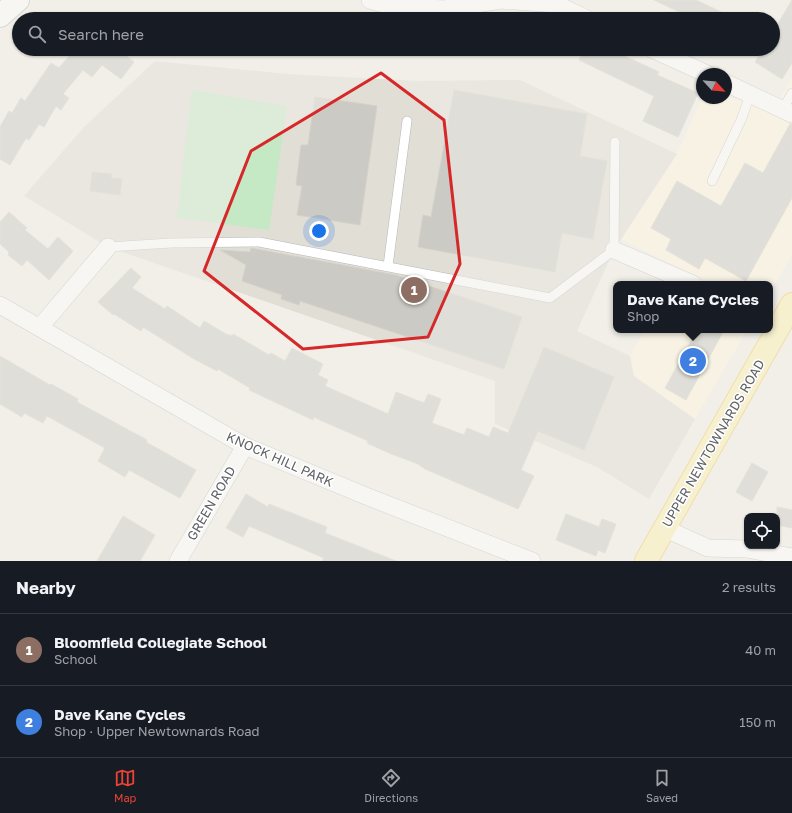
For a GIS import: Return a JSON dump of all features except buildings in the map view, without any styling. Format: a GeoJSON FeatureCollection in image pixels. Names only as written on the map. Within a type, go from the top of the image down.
{"type":"FeatureCollection","features":[{"type":"Feature","properties":{"kind":"main road","name":"UPPER NEWTOWNARDS ROAD"},"geometry":{"type":"LineString","coordinates":[[773,330],[781,315]]}},
{"type":"Feature","properties":{"kind":"main road","name":"UPPER NEWTOWNARDS ROAD"},"geometry":{"type":"LineString","coordinates":[[646,561],[771,333]]}},
{"type":"Feature","properties":{"kind":"street"},"geometry":{"type":"LineString","coordinates":[[0,16],[18,0]]}},
{"type":"Feature","properties":{"kind":"street"},"geometry":{"type":"LineString","coordinates":[[370,0],[391,6],[444,9],[501,0],[556,4],[573,12]]}},
{"type":"Feature","properties":{"kind":"street"},"geometry":{"type":"LineString","coordinates":[[667,56],[696,69]]}},
{"type":"Feature","properties":{"kind":"street"},"geometry":{"type":"LineString","coordinates":[[732,86],[787,111]]}},
{"type":"Feature","properties":{"kind":"street"},"geometry":{"type":"LineString","coordinates":[[40,327],[108,247]]}},
{"type":"Feature","properties":{"kind":"street"},"geometry":{"type":"LineString","coordinates":[[614,250],[687,281]]}},
{"type":"Feature","properties":{"kind":"street","name":"KNOCK HILL PARK"},"geometry":{"type":"LineString","coordinates":[[0,305],[245,446],[366,496],[532,561]]}},
{"type":"Feature","properties":{"kind":"street","name":"GREEN ROAD"},"geometry":{"type":"LineString","coordinates":[[178,561],[245,446]]}},
{"type":"Feature","properties":{"kind":"street"},"geometry":{"type":"LineString","coordinates":[[664,528],[708,548],[745,555],[792,557]]}},
{"type":"Feature","properties":{"kind":"lane"},"geometry":{"type":"LineString","coordinates":[[787,111],[792,93]]}},
{"type":"Feature","properties":{"kind":"lane"},"geometry":{"type":"LineString","coordinates":[[712,181],[742,118],[750,94]]}},
{"type":"Feature","properties":{"kind":"lane"},"geometry":{"type":"LineString","coordinates":[[388,266],[407,121]]}},
{"type":"Feature","properties":{"kind":"lane"},"geometry":{"type":"LineString","coordinates":[[108,247],[171,243],[259,242],[550,298],[614,250],[615,142]]}},
{"type":"Feature","properties":{"kind":"highlighted area"},"geometry":{"type":"Polygon","coordinates":[[[381,73],[444,120],[460,264],[428,337],[303,349],[204,271],[251,151],[381,73]]]}},
{"type":"Feature","properties":{"kind":"shaded area"},"geometry":{"type":"Polygon","coordinates":[[[155,61],[287,74],[419,81],[520,80],[677,154],[614,250],[577,331],[630,356],[634,376],[695,419],[649,499],[597,467],[495,424],[495,381],[108,247],[24,196],[84,127],[155,61]]]}},
{"type":"Feature","properties":{"kind":"shaded area"},"geometry":{"type":"Polygon","coordinates":[[[792,78],[792,255],[773,287],[773,281],[674,281],[681,269],[621,239],[677,154],[699,104],[732,104],[732,98],[772,112],[792,78]]]}},
{"type":"Feature","properties":{"kind":"shaded area"},"geometry":{"type":"Polygon","coordinates":[[[643,333],[745,333],[695,419],[634,376],[630,356],[643,333]]]}},
{"type":"Feature","properties":{"kind":"green space"},"geometry":{"type":"Polygon","coordinates":[[[192,90],[287,106],[269,230],[177,218],[192,90]]]}},
{"type":"Feature","properties":{"kind":"place","name":"Bloomfield Collegiate School"},"geometry":{"type":"Point","coordinates":[414,290]}},
{"type":"Feature","properties":{"kind":"place","name":"Dave Kane Cycles"},"geometry":{"type":"Point","coordinates":[693,361]}}]}
